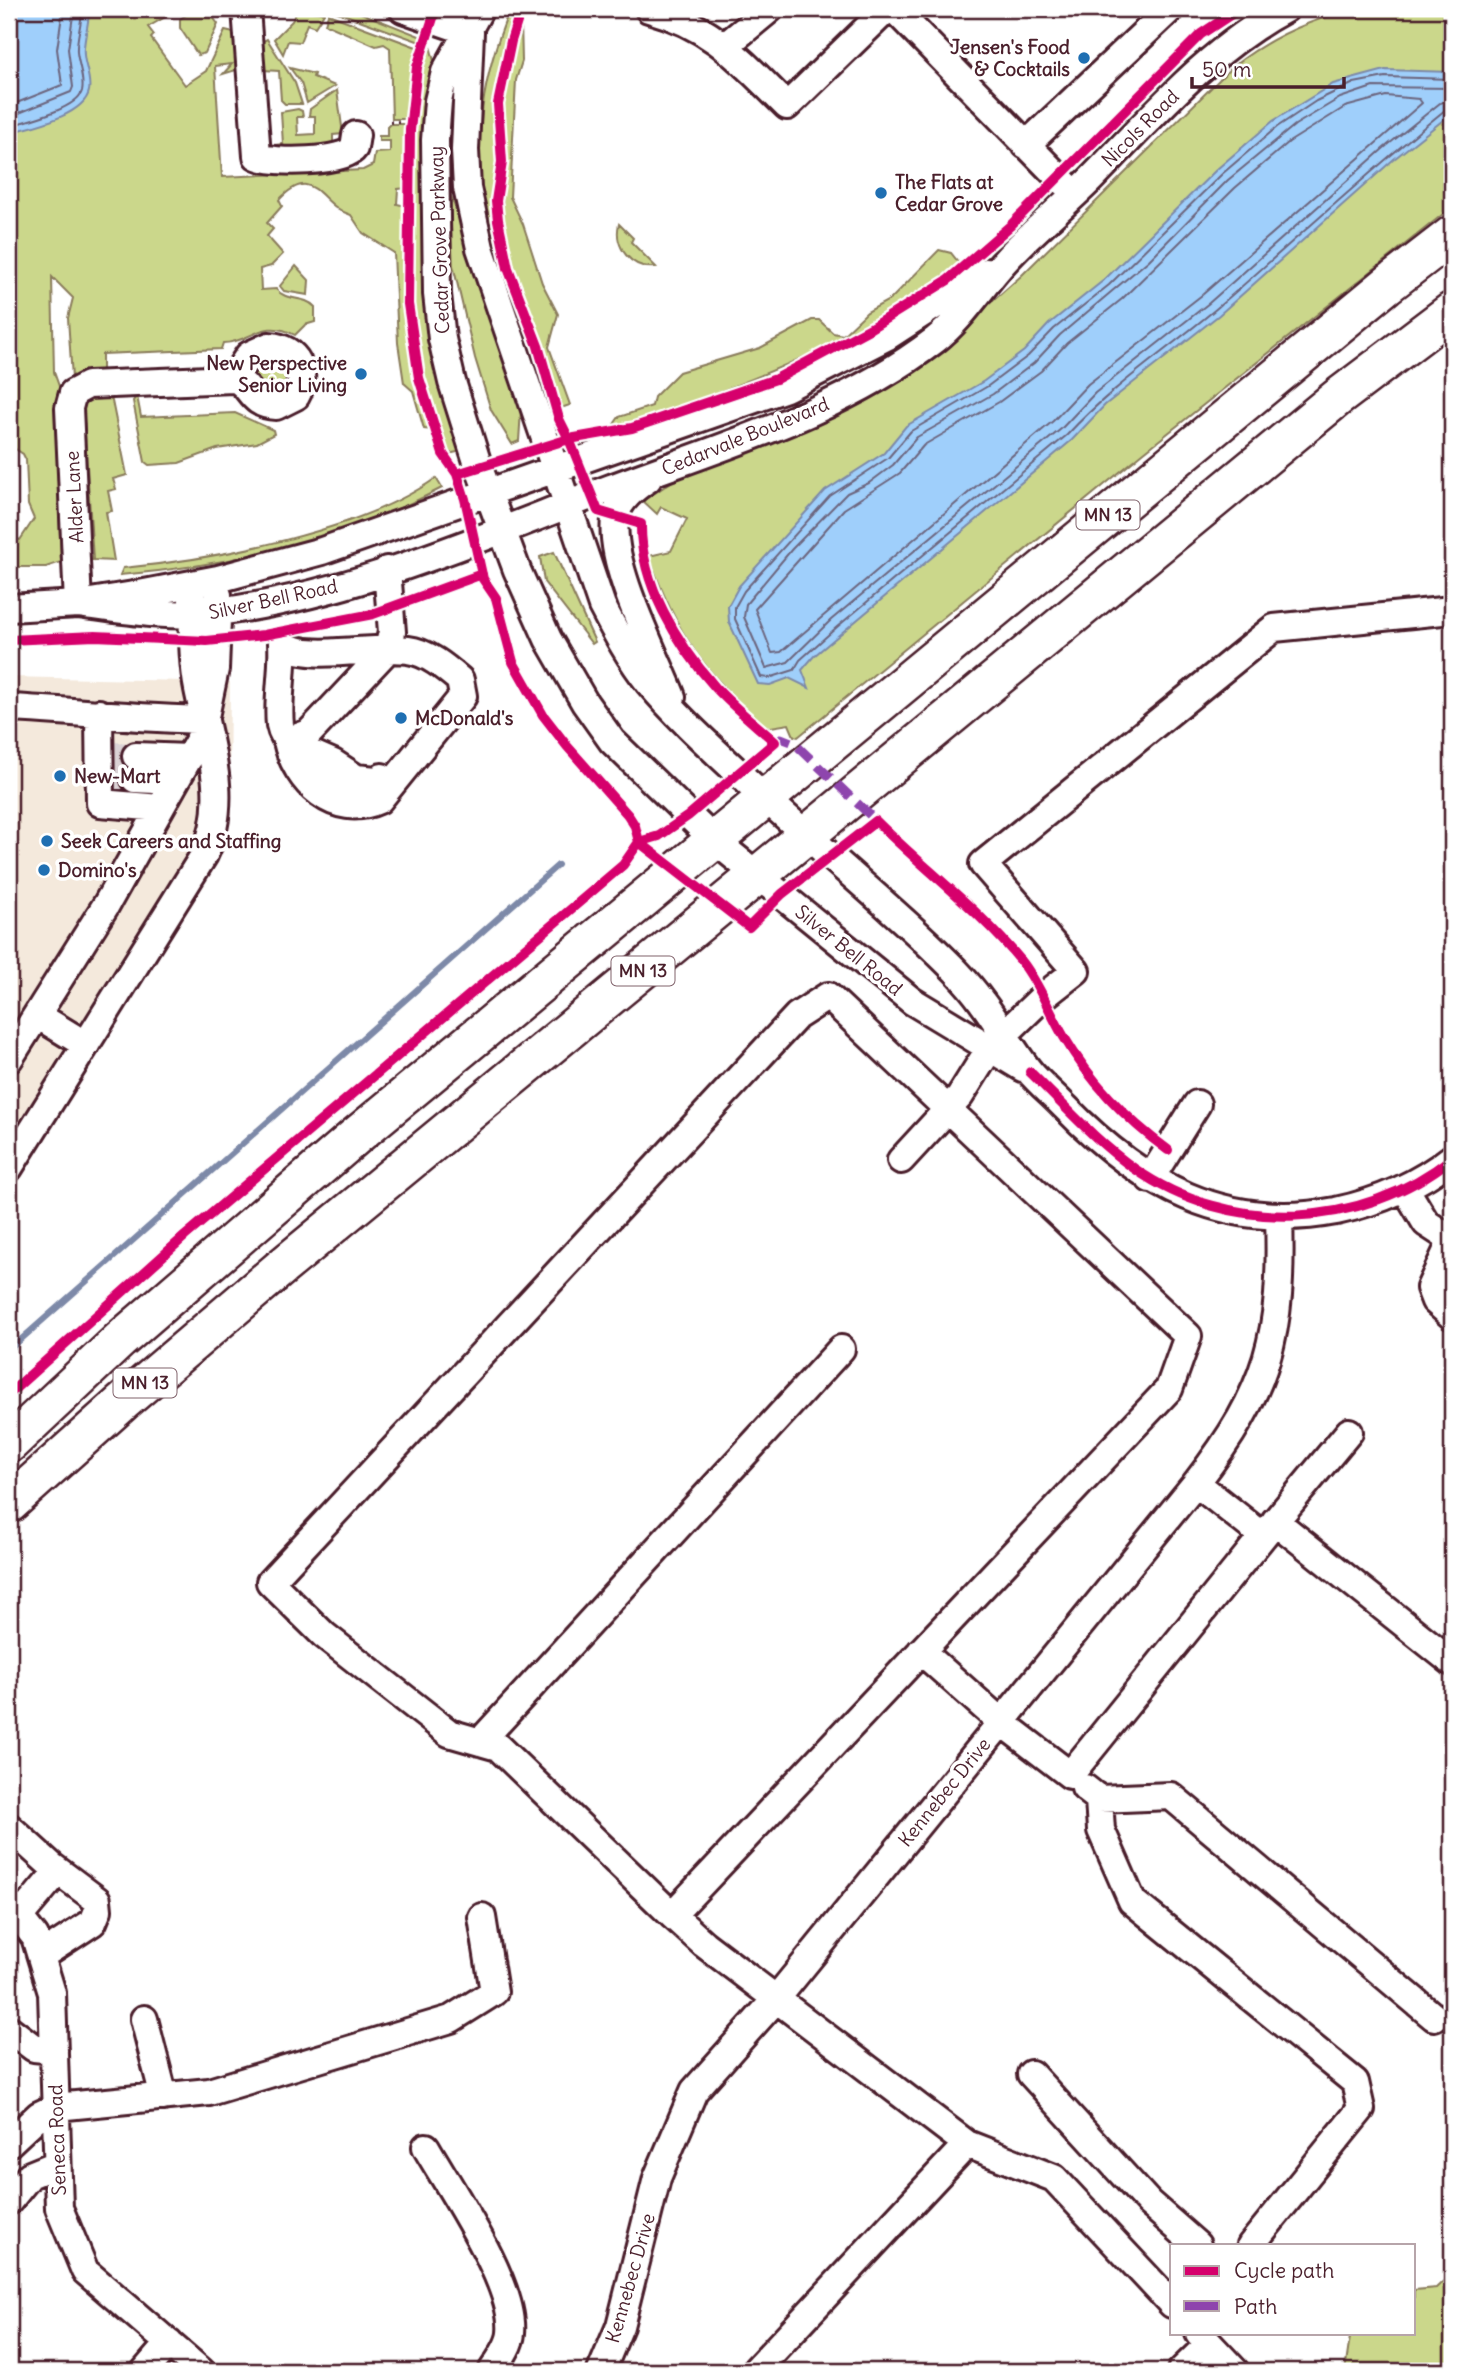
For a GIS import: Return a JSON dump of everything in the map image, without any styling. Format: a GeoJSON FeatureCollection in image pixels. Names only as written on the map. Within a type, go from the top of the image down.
{"type":"FeatureCollection","features":[{"type":"Feature","properties":{"kind":"highway","name":"MN 13"},"geometry":{"type":"LineString","coordinates":[[9,1444],[120,1340],[241,1233],[714,840],[1452,234]]}},
{"type":"Feature","properties":{"kind":"highway","name":"MN 13"},"geometry":{"type":"LineString","coordinates":[[9,1504],[252,1292],[1327,406],[1452,311]]}},
{"type":"Feature","properties":{"kind":"street"},"geometry":{"type":"LineString","coordinates":[[246,9],[257,156],[275,160],[343,156],[354,148],[356,135]]}},
{"type":"Feature","properties":{"kind":"street"},"geometry":{"type":"LineString","coordinates":[[403,9],[475,20]]}},
{"type":"Feature","properties":{"kind":"street"},"geometry":{"type":"LineString","coordinates":[[649,9],[676,14],[700,28],[725,46],[787,106],[887,9]]}},
{"type":"Feature","properties":{"kind":"street"},"geometry":{"type":"LineString","coordinates":[[725,46],[770,9]]}},
{"type":"Feature","properties":{"kind":"street"},"geometry":{"type":"LineString","coordinates":[[894,9],[1075,194]]}},
{"type":"Feature","properties":{"kind":"street","name":"Nicols Road"},"geometry":{"type":"LineString","coordinates":[[1006,260],[1220,50],[1285,9]]}},
{"type":"Feature","properties":{"kind":"street"},"geometry":{"type":"LineString","coordinates":[[1026,145],[1166,10]]}},
{"type":"Feature","properties":{"kind":"street","name":"Cedar Grove Parkway"},"geometry":{"type":"LineString","coordinates":[[475,20],[465,150],[470,208],[491,284],[554,469]]}},
{"type":"Feature","properties":{"kind":"street","name":"Cedar Grove Parkway"},"geometry":{"type":"LineString","coordinates":[[475,20],[446,72],[438,101],[435,141],[437,294],[442,339],[452,382],[488,491]]}},
{"type":"Feature","properties":{"kind":"street","name":"Cedarvale Boulevard"},"geometry":{"type":"LineString","coordinates":[[554,469],[786,388],[886,337],[1006,260]]}},
{"type":"Feature","properties":{"kind":"street","name":"Cedarvale Boulevard"},"geometry":{"type":"LineString","coordinates":[[566,505],[802,417],[874,381],[936,340],[955,323],[1006,260]]}},
{"type":"Feature","properties":{"kind":"street","name":"Alder Lane"},"geometry":{"type":"LineString","coordinates":[[78,604],[69,408],[75,391],[99,385],[233,379]]}},
{"type":"Feature","properties":{"kind":"street"},"geometry":{"type":"LineString","coordinates":[[664,468],[625,498],[615,518],[616,538],[631,599],[681,718]]}},
{"type":"Feature","properties":{"kind":"street","name":"Silver Bell Road"},"geometry":{"type":"LineString","coordinates":[[9,608],[78,604],[264,568],[322,551],[554,469],[602,606],[624,647],[649,683],[681,718],[765,798],[951,965],[997,1041],[1098,1139],[1150,1179],[1214,1207],[1243,1214],[1279,1217],[1343,1209],[1405,1188],[1452,1158]]}},
{"type":"Feature","properties":{"kind":"street","name":"Silver Bell Road"},"geometry":{"type":"LineString","coordinates":[[488,491],[548,639],[585,703],[612,741],[714,840],[760,874],[912,1001],[997,1041]]}},
{"type":"Feature","properties":{"kind":"street","name":"Silver Bell Road"},"geometry":{"type":"LineString","coordinates":[[78,604],[145,613],[192,614],[273,603],[310,595],[387,570],[566,505]]}},
{"type":"Feature","properties":{"kind":"street"},"geometry":{"type":"LineString","coordinates":[[264,568],[282,643],[280,725],[295,765],[320,796],[328,800],[363,805],[386,795],[460,702],[464,691],[460,680],[427,657],[409,650],[309,652],[296,651],[282,643]]}},
{"type":"Feature","properties":{"kind":"street"},"geometry":{"type":"LineString","coordinates":[[287,741],[309,733],[388,649],[392,632],[387,570]]}},
{"type":"Feature","properties":{"kind":"street"},"geometry":{"type":"LineString","coordinates":[[9,1059],[106,905],[189,758],[205,720],[215,669],[218,579]]}},
{"type":"Feature","properties":{"kind":"street"},"geometry":{"type":"LineString","coordinates":[[9,1168],[209,845],[216,788],[215,763],[197,688],[191,584]]}},
{"type":"Feature","properties":{"kind":"street"},"geometry":{"type":"LineString","coordinates":[[901,1160],[960,1096],[997,1041],[1076,971],[983,864],[1274,628],[1452,610]]}},
{"type":"Feature","properties":{"kind":"street"},"geometry":{"type":"LineString","coordinates":[[287,741],[333,763],[356,778],[369,781],[382,777],[449,705],[453,693],[430,665],[405,651],[388,649]]}},
{"type":"Feature","properties":{"kind":"street"},"geometry":{"type":"LineString","coordinates":[[9,708],[99,713],[142,719],[205,720]]}},
{"type":"Feature","properties":{"kind":"street"},"geometry":{"type":"LineString","coordinates":[[99,713],[104,766],[100,803],[160,808]]}},
{"type":"Feature","properties":{"kind":"street"},"geometry":{"type":"LineString","coordinates":[[175,781],[136,768],[189,758]]}},
{"type":"Feature","properties":{"kind":"street"},"geometry":{"type":"LineString","coordinates":[[671,1915],[1169,1389],[1188,1336],[828,996],[797,1016],[270,1582],[324,1635],[449,1733],[498,1747],[671,1915],[776,1999],[967,2144],[1054,2178],[1170,2302]]}},
{"type":"Feature","properties":{"kind":"street"},"geometry":{"type":"LineString","coordinates":[[37,1015],[86,1045]]}},
{"type":"Feature","properties":{"kind":"street"},"geometry":{"type":"LineString","coordinates":[[1150,1179],[1197,1104]]}},
{"type":"Feature","properties":{"kind":"street"},"geometry":{"type":"LineString","coordinates":[[1405,1188],[1426,1223],[1452,1240],[1430,1288],[1435,1301],[1452,1315]]}},
{"type":"Feature","properties":{"kind":"street","name":"Kennebec Drive"},"geometry":{"type":"LineString","coordinates":[[601,2371],[620,2326],[657,2178],[694,2091],[776,1999],[1196,1483],[1244,1416],[1266,1365],[1278,1309],[1279,1217]]}},
{"type":"Feature","properties":{"kind":"street"},"geometry":{"type":"LineString","coordinates":[[480,1742],[841,1349]]}},
{"type":"Feature","properties":{"kind":"street"},"geometry":{"type":"LineString","coordinates":[[1070,1775],[1349,1432]]}},
{"type":"Feature","properties":{"kind":"street"},"geometry":{"type":"LineString","coordinates":[[1196,1483],[1269,1529],[1452,1662]]}},
{"type":"Feature","properties":{"kind":"street"},"geometry":{"type":"LineString","coordinates":[[921,1651],[1001,1722],[1099,1799],[1171,1796],[1434,2017]]}},
{"type":"Feature","properties":{"kind":"street"},"geometry":{"type":"LineString","coordinates":[[1099,1799],[1101,1829],[1132,1901],[1355,2082],[1361,2109],[1252,2244]]}},
{"type":"Feature","properties":{"kind":"street"},"geometry":{"type":"LineString","coordinates":[[9,1827],[53,1867],[97,1900],[98,1910],[93,1922],[41,1956]]}},
{"type":"Feature","properties":{"kind":"street"},"geometry":{"type":"LineString","coordinates":[[14,1910],[52,1878],[53,1867]]}},
{"type":"Feature","properties":{"kind":"street","name":"Seneca Road"},"geometry":{"type":"LineString","coordinates":[[14,1910],[35,1937],[52,1993],[59,2208],[85,2271],[201,2371]]}},
{"type":"Feature","properties":{"kind":"street"},"geometry":{"type":"LineString","coordinates":[[9,2143],[39,2115],[55,2107],[209,2092],[451,2019],[494,1992],[482,1917]]}},
{"type":"Feature","properties":{"kind":"street"},"geometry":{"type":"LineString","coordinates":[[144,2019],[164,2096]]}},
{"type":"Feature","properties":{"kind":"street"},"geometry":{"type":"LineString","coordinates":[[14,2044],[54,2050]]}},
{"type":"Feature","properties":{"kind":"street"},"geometry":{"type":"LineString","coordinates":[[1031,2074],[1149,2203],[1196,2244]]}},
{"type":"Feature","properties":{"kind":"street"},"geometry":{"type":"LineString","coordinates":[[755,2371],[967,2144]]}},
{"type":"Feature","properties":{"kind":"street"},"geometry":{"type":"LineString","coordinates":[[426,2147],[491,2261],[504,2292],[511,2332],[492,2371]]}},
{"type":"Feature","properties":{"kind":"street"},"geometry":{"type":"LineString","coordinates":[[9,2201],[30,2175],[57,2164]]}},
{"type":"Feature","properties":{"kind":"street"},"geometry":{"type":"LineString","coordinates":[[1181,2371],[1204,2338],[1235,2371]]}},
{"type":"Feature","properties":{"kind":"street"},"geometry":{"type":"LineString","coordinates":[[145,2371],[169,2343]]}},
{"type":"Feature","properties":{"kind":"path"},"geometry":{"type":"LineString","coordinates":[[410,130],[411,112]]}},
{"type":"Feature","properties":{"kind":"path"},"geometry":{"type":"LineString","coordinates":[[390,122],[400,122]]}},
{"type":"Feature","properties":{"kind":"shaded area"},"geometry":{"type":"Polygon","coordinates":[[[9,677],[230,682],[229,808],[222,846],[9,1191],[9,677]]]}},
{"type":"Feature","properties":{"kind":"green space"},"geometry":{"type":"Polygon","coordinates":[[[9,9],[179,9],[148,27],[154,35],[151,38],[185,85],[206,71],[225,31],[234,33],[239,69],[223,74],[232,64],[215,66],[222,177],[363,170],[373,165],[375,153],[390,152],[390,141],[379,141],[379,136],[387,136],[387,127],[390,124],[407,124],[407,188],[398,189],[397,204],[406,206],[405,311],[416,378],[433,430],[424,429],[413,391],[404,383],[398,343],[394,253],[363,233],[351,215],[331,204],[316,190],[301,185],[291,189],[279,200],[282,206],[267,223],[273,229],[267,236],[283,254],[271,266],[260,269],[261,290],[276,289],[285,296],[306,301],[315,307],[315,322],[305,325],[295,335],[274,329],[223,343],[221,349],[102,354],[102,372],[72,378],[68,318],[73,298],[52,277],[54,372],[60,389],[55,411],[61,562],[46,567],[9,567],[9,536],[20,540],[34,519],[28,505],[26,460],[23,454],[9,445],[9,9]]]}},
{"type":"Feature","properties":{"kind":"green space"},"geometry":{"type":"Polygon","coordinates":[[[195,9],[207,9],[218,24],[205,53],[198,55],[180,28],[180,19],[195,9]]]}},
{"type":"Feature","properties":{"kind":"green space"},"geometry":{"type":"Polygon","coordinates":[[[298,9],[324,13],[315,27],[307,24],[300,42],[288,41],[283,54],[274,39],[292,21],[298,9]]]}},
{"type":"Feature","properties":{"kind":"green space"},"geometry":{"type":"Polygon","coordinates":[[[329,9],[351,9],[422,37],[420,42],[329,9]]]}},
{"type":"Feature","properties":{"kind":"green space"},"geometry":{"type":"Polygon","coordinates":[[[510,9],[517,9],[507,37],[494,102],[498,165],[493,212],[506,272],[535,348],[547,392],[542,395],[506,296],[493,250],[484,205],[480,159],[482,112],[492,62],[510,9]]]}},
{"type":"Feature","properties":{"kind":"green space"},"geometry":{"type":"Polygon","coordinates":[[[1359,9],[1452,9],[1452,207],[1143,453],[798,737],[794,736],[789,724],[765,728],[725,689],[695,651],[659,584],[649,556],[671,551],[687,519],[661,507],[657,514],[643,501],[695,466],[959,331],[1021,276],[1231,68],[1292,30],[1359,9]]]}},
{"type":"Feature","properties":{"kind":"green space"},"geometry":{"type":"Polygon","coordinates":[[[328,14],[419,48],[406,119],[392,119],[390,48],[384,44],[376,46],[325,24],[328,14]]]}},
{"type":"Feature","properties":{"kind":"green space"},"geometry":{"type":"Polygon","coordinates":[[[521,20],[522,61],[516,80],[510,197],[523,224],[542,283],[558,314],[549,347],[570,405],[561,408],[513,268],[501,217],[506,165],[503,97],[521,20]]]}},
{"type":"Feature","properties":{"kind":"green space"},"geometry":{"type":"Polygon","coordinates":[[[267,39],[295,83],[302,104],[285,104],[281,100],[279,71],[263,70],[261,42],[267,39]]]}},
{"type":"Feature","properties":{"kind":"green space"},"geometry":{"type":"Polygon","coordinates":[[[430,46],[435,65],[462,451],[448,454],[421,366],[411,290],[414,117],[422,65],[430,46]]]}},
{"type":"Feature","properties":{"kind":"green space"},"geometry":{"type":"Polygon","coordinates":[[[290,68],[314,74],[313,77],[335,86],[307,103],[301,83],[290,68]]]}},
{"type":"Feature","properties":{"kind":"green space"},"geometry":{"type":"Polygon","coordinates":[[[337,90],[343,134],[333,135],[333,146],[271,150],[267,146],[283,144],[281,112],[298,109],[302,111],[303,117],[297,117],[298,135],[315,134],[315,116],[309,116],[310,109],[337,90]]]}},
{"type":"Feature","properties":{"kind":"green space"},"geometry":{"type":"Polygon","coordinates":[[[449,190],[514,378],[521,410],[519,441],[512,444],[491,410],[475,358],[453,265],[449,190]]]}},
{"type":"Feature","properties":{"kind":"green space"},"geometry":{"type":"Polygon","coordinates":[[[619,224],[633,238],[631,242],[656,267],[639,265],[626,255],[619,241],[619,224]]]}},
{"type":"Feature","properties":{"kind":"green space"},"geometry":{"type":"Polygon","coordinates":[[[939,250],[951,253],[959,263],[886,315],[807,356],[725,390],[641,421],[612,427],[619,417],[652,406],[654,397],[679,372],[760,348],[812,320],[819,320],[833,333],[843,335],[867,312],[891,299],[939,250]]]}},
{"type":"Feature","properties":{"kind":"green space"},"geometry":{"type":"Polygon","coordinates":[[[296,266],[309,280],[308,295],[284,291],[280,286],[296,266]]]}},
{"type":"Feature","properties":{"kind":"green space"},"geometry":{"type":"Polygon","coordinates":[[[272,356],[289,369],[285,387],[269,395],[251,375],[253,367],[272,356]]]}},
{"type":"Feature","properties":{"kind":"green space"},"geometry":{"type":"Polygon","coordinates":[[[137,396],[141,417],[235,413],[273,430],[274,434],[257,443],[217,449],[179,463],[149,465],[145,462],[133,401],[137,396]]]}},
{"type":"Feature","properties":{"kind":"green space"},"geometry":{"type":"Polygon","coordinates":[[[87,397],[108,397],[112,401],[127,475],[113,479],[116,489],[108,491],[112,511],[106,512],[114,561],[93,560],[83,403],[87,397]]]}},
{"type":"Feature","properties":{"kind":"green space"},"geometry":{"type":"Polygon","coordinates":[[[436,478],[442,488],[404,506],[326,536],[245,557],[120,575],[123,568],[242,550],[328,528],[405,497],[436,478]]]}},
{"type":"Feature","properties":{"kind":"green space"},"geometry":{"type":"Polygon","coordinates":[[[554,552],[595,642],[592,644],[544,582],[540,557],[554,552]]]}},
{"type":"Feature","properties":{"kind":"green space"},"geometry":{"type":"Polygon","coordinates":[[[1452,2273],[1452,2371],[1345,2371],[1350,2337],[1347,2334],[1416,2334],[1416,2290],[1436,2288],[1452,2273]]]}},
{"type":"Feature","properties":{"kind":"water"},"geometry":{"type":"Polygon","coordinates":[[[9,9],[89,10],[84,53],[90,86],[85,100],[67,114],[9,133],[9,9]]]}},
{"type":"Feature","properties":{"kind":"water"},"geometry":{"type":"Polygon","coordinates":[[[1385,70],[1452,72],[1452,113],[1394,159],[1219,315],[1105,405],[1072,440],[814,656],[802,670],[809,688],[789,678],[770,685],[758,684],[729,622],[728,606],[739,586],[825,491],[884,453],[906,426],[984,381],[1024,351],[1049,324],[1104,280],[1217,169],[1273,121],[1333,84],[1385,70]]]}},
{"type":"Feature","properties":{"kind":"waterway"},"geometry":{"type":"LineString","coordinates":[[9,1350],[558,865]]}},
{"type":"Feature","properties":{"kind":"tunnel"},"geometry":{"type":"LineString","coordinates":[[109,755],[136,756]]}},
{"type":"Feature","properties":{"kind":"tunnel"},"geometry":{"type":"LineString","coordinates":[[108,778],[135,779]]}},
{"type":"Feature","properties":{"kind":"marked path"},"geometry":{"type":"LineString","coordinates":[[775,742],[781,738],[794,743],[876,821]]}},
{"type":"Feature","properties":{"kind":"cycle path"},"geometry":{"type":"LineString","coordinates":[[436,9],[417,67],[410,130],[408,304],[419,378],[443,454],[457,474],[483,579],[496,598],[513,662],[543,715],[628,815],[635,826],[639,842],[749,927],[782,894],[876,821],[1006,943],[1028,971],[1085,1069],[1124,1113],[1168,1150]]}},
{"type":"Feature","properties":{"kind":"cycle path"},"geometry":{"type":"LineString","coordinates":[[521,9],[511,41],[498,104],[502,162],[496,201],[498,220],[508,268],[538,346],[559,419],[569,439],[632,428],[776,379],[869,329],[948,280],[1010,226],[1201,34],[1239,9]]}},
{"type":"Feature","properties":{"kind":"cycle path"},"geometry":{"type":"LineString","coordinates":[[9,1394],[185,1236],[623,865],[639,842],[659,836],[688,816],[775,742],[722,694],[687,652],[663,612],[654,590],[642,546],[641,524],[598,511],[569,439],[457,474]]}},
{"type":"Feature","properties":{"kind":"cycle path"},"geometry":{"type":"LineString","coordinates":[[9,640],[95,636],[207,641],[264,635],[373,614],[482,574]]}},
{"type":"Feature","properties":{"kind":"cycle path"},"geometry":{"type":"LineString","coordinates":[[1030,1072],[1094,1135],[1135,1169],[1172,1191],[1212,1206],[1253,1214],[1295,1216],[1337,1211],[1378,1200],[1416,1182],[1452,1158]]}},
{"type":"Feature","properties":{"kind":"place","name":"Jensen's Food & Cocktails"},"geometry":{"type":"Point","coordinates":[1084,58]}},
{"type":"Feature","properties":{"kind":"place","name":"The Flats at Cedar Grove"},"geometry":{"type":"Point","coordinates":[881,193]}},
{"type":"Feature","properties":{"kind":"place","name":"New Perspective Senior Living"},"geometry":{"type":"Point","coordinates":[361,374]}},
{"type":"Feature","properties":{"kind":"place","name":"McDonald's"},"geometry":{"type":"Point","coordinates":[401,718]}},
{"type":"Feature","properties":{"kind":"place","name":"New-Mart"},"geometry":{"type":"Point","coordinates":[60,776]}},
{"type":"Feature","properties":{"kind":"place","name":"Seek Careers and Staffing"},"geometry":{"type":"Point","coordinates":[47,841]}},
{"type":"Feature","properties":{"kind":"place","name":"Domino's"},"geometry":{"type":"Point","coordinates":[44,870]}}]}
